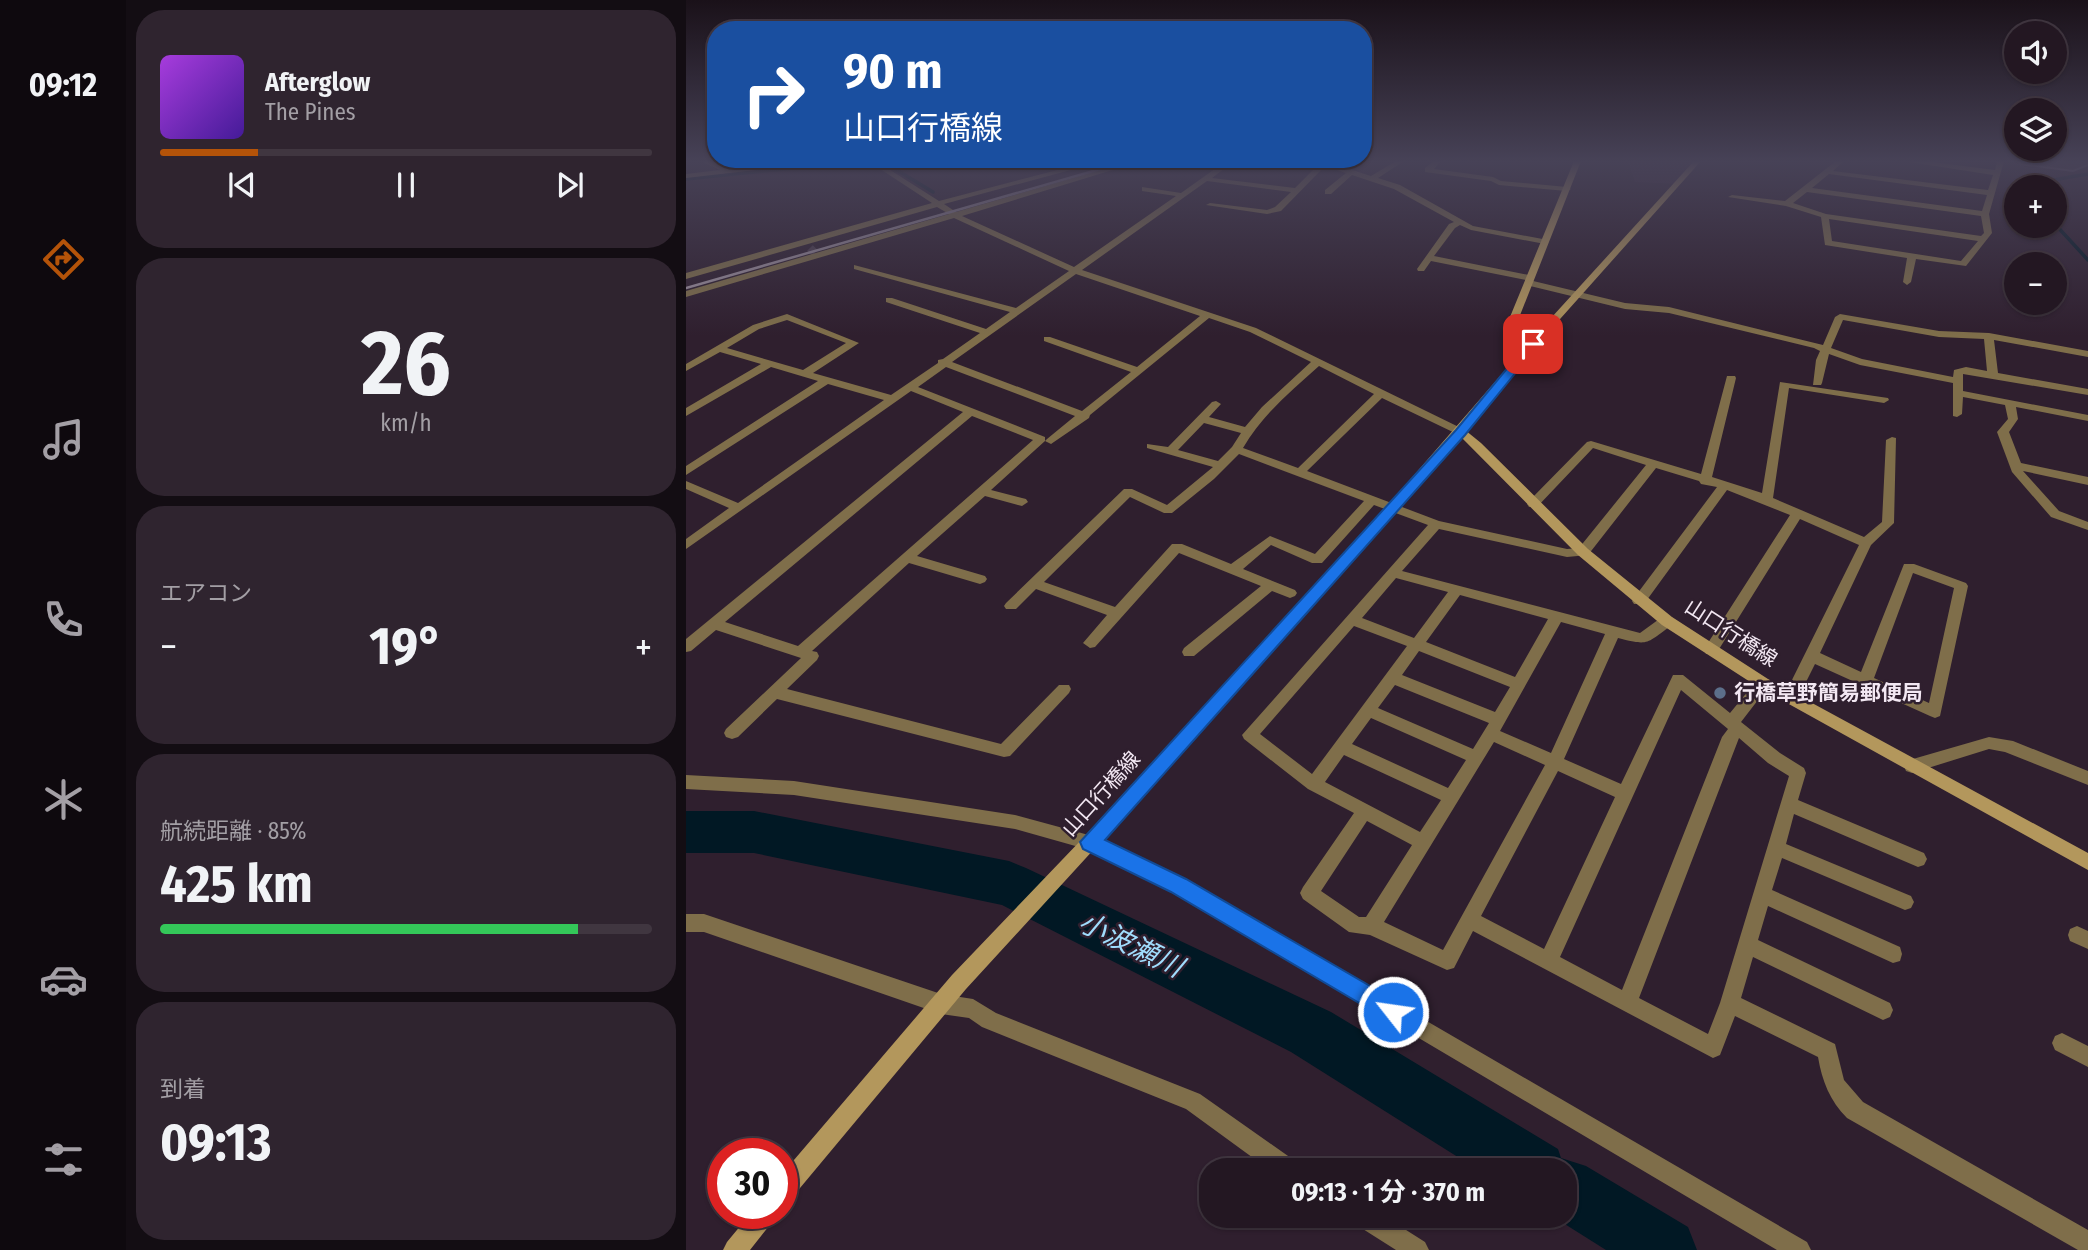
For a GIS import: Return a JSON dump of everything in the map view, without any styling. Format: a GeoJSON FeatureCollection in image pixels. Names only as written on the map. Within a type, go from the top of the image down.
{"type":"FeatureCollection","features":[{"type":"Feature","properties":{"kind":"main road"},"geometry":{"type":"LineString","coordinates":[[1533,344],[1508,334],[1554,219]]}},
{"type":"Feature","properties":{"kind":"main road","name":"山口行橋線"},"geometry":{"type":"LineString","coordinates":[[798,1173],[959,982],[1074,860],[1461,432],[1533,344],[1646,219]]}},
{"type":"Feature","properties":{"kind":"main road","name":"山口行橋線"},"geometry":{"type":"LineString","coordinates":[[1461,432],[1583,552],[1639,601],[1667,621],[1763,683],[2088,862]]}},
{"type":"Feature","properties":{"kind":"main road"},"geometry":{"type":"LineString","coordinates":[[735,1250],[752,1229]]}},
{"type":"Feature","properties":{"kind":"street"},"geometry":{"type":"LineString","coordinates":[[686,294],[895,219]]}},
{"type":"Feature","properties":{"kind":"street"},"geometry":{"type":"LineString","coordinates":[[686,276],[940,219]]}},
{"type":"Feature","properties":{"kind":"street"},"geometry":{"type":"LineString","coordinates":[[961,219],[1074,271],[1253,330],[1461,432]]}},
{"type":"Feature","properties":{"kind":"street"},"geometry":{"type":"LineString","coordinates":[[686,545],[1147,219]]}},
{"type":"Feature","properties":{"kind":"street"},"geometry":{"type":"LineString","coordinates":[[1454,219],[1486,233],[1545,242]]}},
{"type":"Feature","properties":{"kind":"street"},"geometry":{"type":"LineString","coordinates":[[1825,219],[1828,243],[1964,264],[1989,233],[1985,219]]}},
{"type":"Feature","properties":{"kind":"street"},"geometry":{"type":"LineString","coordinates":[[1848,219],[1984,239]]}},
{"type":"Feature","properties":{"kind":"street"},"geometry":{"type":"LineString","coordinates":[[1421,269],[1452,226],[1459,222]]}},
{"type":"Feature","properties":{"kind":"street"},"geometry":{"type":"LineString","coordinates":[[1906,282],[1912,256]]}},
{"type":"Feature","properties":{"kind":"street"},"geometry":{"type":"LineString","coordinates":[[1430,258],[1625,306],[1670,310],[1828,350],[1860,362],[2010,403],[2088,418]]}},
{"type":"Feature","properties":{"kind":"street"},"geometry":{"type":"LineString","coordinates":[[857,267],[1018,312]]}},
{"type":"Feature","properties":{"kind":"street"},"geometry":{"type":"LineString","coordinates":[[889,300],[988,333]]}},
{"type":"Feature","properties":{"kind":"street"},"geometry":{"type":"LineString","coordinates":[[1051,441],[1207,315]]}},
{"type":"Feature","properties":{"kind":"street"},"geometry":{"type":"LineString","coordinates":[[686,368],[756,327],[787,317],[854,343],[804,374]]}},
{"type":"Feature","properties":{"kind":"street"},"geometry":{"type":"LineString","coordinates":[[1817,383],[1821,360],[1828,350],[1840,317],[1939,334],[1989,336],[2088,354]]}},
{"type":"Feature","properties":{"kind":"street"},"geometry":{"type":"LineString","coordinates":[[1989,336],[1993,375]]}},
{"type":"Feature","properties":{"kind":"street"},"geometry":{"type":"LineString","coordinates":[[1047,339],[1139,371]]}},
{"type":"Feature","properties":{"kind":"street"},"geometry":{"type":"LineString","coordinates":[[719,349],[892,399]]}},
{"type":"Feature","properties":{"kind":"street"},"geometry":{"type":"LineString","coordinates":[[942,362],[1085,416]]}},
{"type":"Feature","properties":{"kind":"street"},"geometry":{"type":"LineString","coordinates":[[1011,606],[1128,492],[1168,510],[1237,449],[1247,431],[1317,362]]}},
{"type":"Feature","properties":{"kind":"street"},"geometry":{"type":"LineString","coordinates":[[686,414],[769,364]]}},
{"type":"Feature","properties":{"kind":"street"},"geometry":{"type":"LineString","coordinates":[[1957,414],[1958,372],[1966,370],[2088,393]]}},
{"type":"Feature","properties":{"kind":"street"},"geometry":{"type":"LineString","coordinates":[[1705,481],[1731,378]]}},
{"type":"Feature","properties":{"kind":"street"},"geometry":{"type":"LineString","coordinates":[[686,471],[827,380]]}},
{"type":"Feature","properties":{"kind":"street"},"geometry":{"type":"LineString","coordinates":[[1767,499],[1784,384],[1884,400]]}},
{"type":"Feature","properties":{"kind":"street"},"geometry":{"type":"LineString","coordinates":[[801,652],[1041,439],[909,387]]}},
{"type":"Feature","properties":{"kind":"street"},"geometry":{"type":"LineString","coordinates":[[1300,472],[1381,393]]}},
{"type":"Feature","properties":{"kind":"street"},"geometry":{"type":"LineString","coordinates":[[2010,403],[2013,419],[2003,432],[2018,472],[2055,514],[2088,526]]}},
{"type":"Feature","properties":{"kind":"street"},"geometry":{"type":"LineString","coordinates":[[1170,451],[1216,404]]}},
{"type":"Feature","properties":{"kind":"street"},"geometry":{"type":"LineString","coordinates":[[686,648],[970,412]]}},
{"type":"Feature","properties":{"kind":"street"},"geometry":{"type":"LineString","coordinates":[[1203,419],[1247,431]]}},
{"type":"Feature","properties":{"kind":"street"},"geometry":{"type":"LineString","coordinates":[[1791,698],[1866,543],[1888,523],[1892,440]]}},
{"type":"Feature","properties":{"kind":"street"},"geometry":{"type":"LineString","coordinates":[[1534,504],[1591,444],[1767,499],[1866,543]]}},
{"type":"Feature","properties":{"kind":"street"},"geometry":{"type":"LineString","coordinates":[[1151,446],[1220,465]]}},
{"type":"Feature","properties":{"kind":"street"},"geometry":{"type":"LineString","coordinates":[[1237,449],[1436,524],[1567,552],[1583,552],[1653,464]]}},
{"type":"Feature","properties":{"kind":"street"},"geometry":{"type":"LineString","coordinates":[[2017,466],[2088,481]]}},
{"type":"Feature","properties":{"kind":"street"},"geometry":{"type":"LineString","coordinates":[[686,485],[739,508]]}},
{"type":"Feature","properties":{"kind":"street"},"geometry":{"type":"LineString","coordinates":[[1639,601],[1724,486]]}},
{"type":"Feature","properties":{"kind":"street"},"geometry":{"type":"LineString","coordinates":[[982,491],[1022,502]]}},
{"type":"Feature","properties":{"kind":"street"},"geometry":{"type":"LineString","coordinates":[[1234,569],[1270,540],[1317,560],[1373,499]]}},
{"type":"Feature","properties":{"kind":"street"},"geometry":{"type":"LineString","coordinates":[[1711,650],[1798,512]]}},
{"type":"Feature","properties":{"kind":"street"},"geometry":{"type":"LineString","coordinates":[[1423,842],[1314,784],[1250,735],[1436,524]]}},
{"type":"Feature","properties":{"kind":"street"},"geometry":{"type":"LineString","coordinates":[[1090,643],[1177,547],[1290,593]]}},
{"type":"Feature","properties":{"kind":"street"},"geometry":{"type":"LineString","coordinates":[[907,558],[980,579]]}},
{"type":"Feature","properties":{"kind":"street"},"geometry":{"type":"LineString","coordinates":[[1812,656],[1935,712],[1961,586],[1909,567],[1866,679]]}},
{"type":"Feature","properties":{"kind":"street"},"geometry":{"type":"LineString","coordinates":[[1394,573],[1642,639],[1667,621]]}},
{"type":"Feature","properties":{"kind":"street"},"geometry":{"type":"LineString","coordinates":[[1033,583],[1117,613]]}},
{"type":"Feature","properties":{"kind":"street"},"geometry":{"type":"LineString","coordinates":[[1189,652],[1271,585]]}},
{"type":"Feature","properties":{"kind":"street"},"geometry":{"type":"LineString","coordinates":[[1314,784],[1457,591]]}},
{"type":"Feature","properties":{"kind":"street"},"geometry":{"type":"LineString","coordinates":[[1371,926],[1494,727],[1556,618]]}},
{"type":"Feature","properties":{"kind":"street"},"geometry":{"type":"LineString","coordinates":[[1354,620],[1518,684]]}},
{"type":"Feature","properties":{"kind":"street"},"geometry":{"type":"LineString","coordinates":[[715,624],[812,656],[732,733]]}},
{"type":"Feature","properties":{"kind":"street"},"geometry":{"type":"LineString","coordinates":[[1364,812],[1309,893],[1356,926],[1371,926],[1447,961],[1555,762],[1613,632]]}},
{"type":"Feature","properties":{"kind":"street"},"geometry":{"type":"LineString","coordinates":[[1392,677],[1494,727],[1555,762],[1625,793]]}},
{"type":"Feature","properties":{"kind":"street"},"geometry":{"type":"LineString","coordinates":[[1471,920],[1548,961],[1713,1048],[1730,1003],[1798,773],[1734,726],[1678,679],[1548,961]]}},
{"type":"Feature","properties":{"kind":"street"},"geometry":{"type":"LineString","coordinates":[[1628,1003],[1734,726],[1763,683]]}},
{"type":"Feature","properties":{"kind":"street"},"geometry":{"type":"LineString","coordinates":[[774,692],[1004,751],[1064,689]]}},
{"type":"Feature","properties":{"kind":"street"},"geometry":{"type":"LineString","coordinates":[[1368,710],[1475,757]]}},
{"type":"Feature","properties":{"kind":"street"},"geometry":{"type":"LineString","coordinates":[[1912,766],[1989,743],[2007,746],[2088,778]]}},
{"type":"Feature","properties":{"kind":"street"},"geometry":{"type":"LineString","coordinates":[[1342,747],[1451,797]]}},
{"type":"Feature","properties":{"kind":"street"},"geometry":{"type":"LineString","coordinates":[[686,782],[794,788],[944,810],[1015,822],[1090,842],[1178,886],[1799,1250]]}},
{"type":"Feature","properties":{"kind":"street"},"geometry":{"type":"LineString","coordinates":[[1789,804],[1918,859]]}},
{"type":"Feature","properties":{"kind":"street"},"geometry":{"type":"LineString","coordinates":[[1776,848],[1905,902]]}},
{"type":"Feature","properties":{"kind":"street"},"geometry":{"type":"LineString","coordinates":[[1762,894],[1894,954]]}},
{"type":"Feature","properties":{"kind":"street"},"geometry":{"type":"LineString","coordinates":[[686,923],[704,923],[941,1004],[973,1009],[989,1020],[1193,1101],[1272,1158]]}},
{"type":"Feature","properties":{"kind":"street"},"geometry":{"type":"LineString","coordinates":[[1747,944],[1883,1010]]}},
{"type":"Feature","properties":{"kind":"street"},"geometry":{"type":"LineString","coordinates":[[1730,1003],[1828,1051],[1832,1084],[1841,1098],[1855,1110],[2088,1243]]}},
{"type":"Feature","properties":{"kind":"street"},"geometry":{"type":"LineString","coordinates":[[2062,1044],[2088,1057]]}},
{"type":"Feature","properties":{"kind":"street"},"geometry":{"type":"LineString","coordinates":[[1382,1228],[1417,1250]]}},
{"type":"Feature","properties":{"kind":"waterway"},"geometry":{"type":"LineString","coordinates":[[2067,237],[2088,260]]}},
{"type":"Feature","properties":{"kind":"waterway","name":"小波瀬川"},"geometry":{"type":"LineString","coordinates":[[686,832],[754,832],[1009,884],[1311,1032],[1515,1158]]}},
{"type":"Feature","properties":{"kind":"waterway","name":"小波瀬川"},"geometry":{"type":"LineString","coordinates":[[1577,1196],[1665,1250]]}},
{"type":"Feature","properties":{"kind":"tunnel"},"geometry":{"type":"LineString","coordinates":[[810,248],[815,253]]}},
{"type":"Feature","properties":{"kind":"railway"},"geometry":{"type":"LineString","coordinates":[[686,288],[925,219]]}},
{"type":"Feature","properties":{"kind":"place","name":"行橋草野簡易郵便局"},"geometry":{"type":"Point","coordinates":[1720,693]}},
{"type":"Feature","properties":{"kind":"route"},"geometry":{"type":"LineString","coordinates":[[1393,1012],[1178,886],[1090,842],[1461,432],[1533,344]]}}]}
